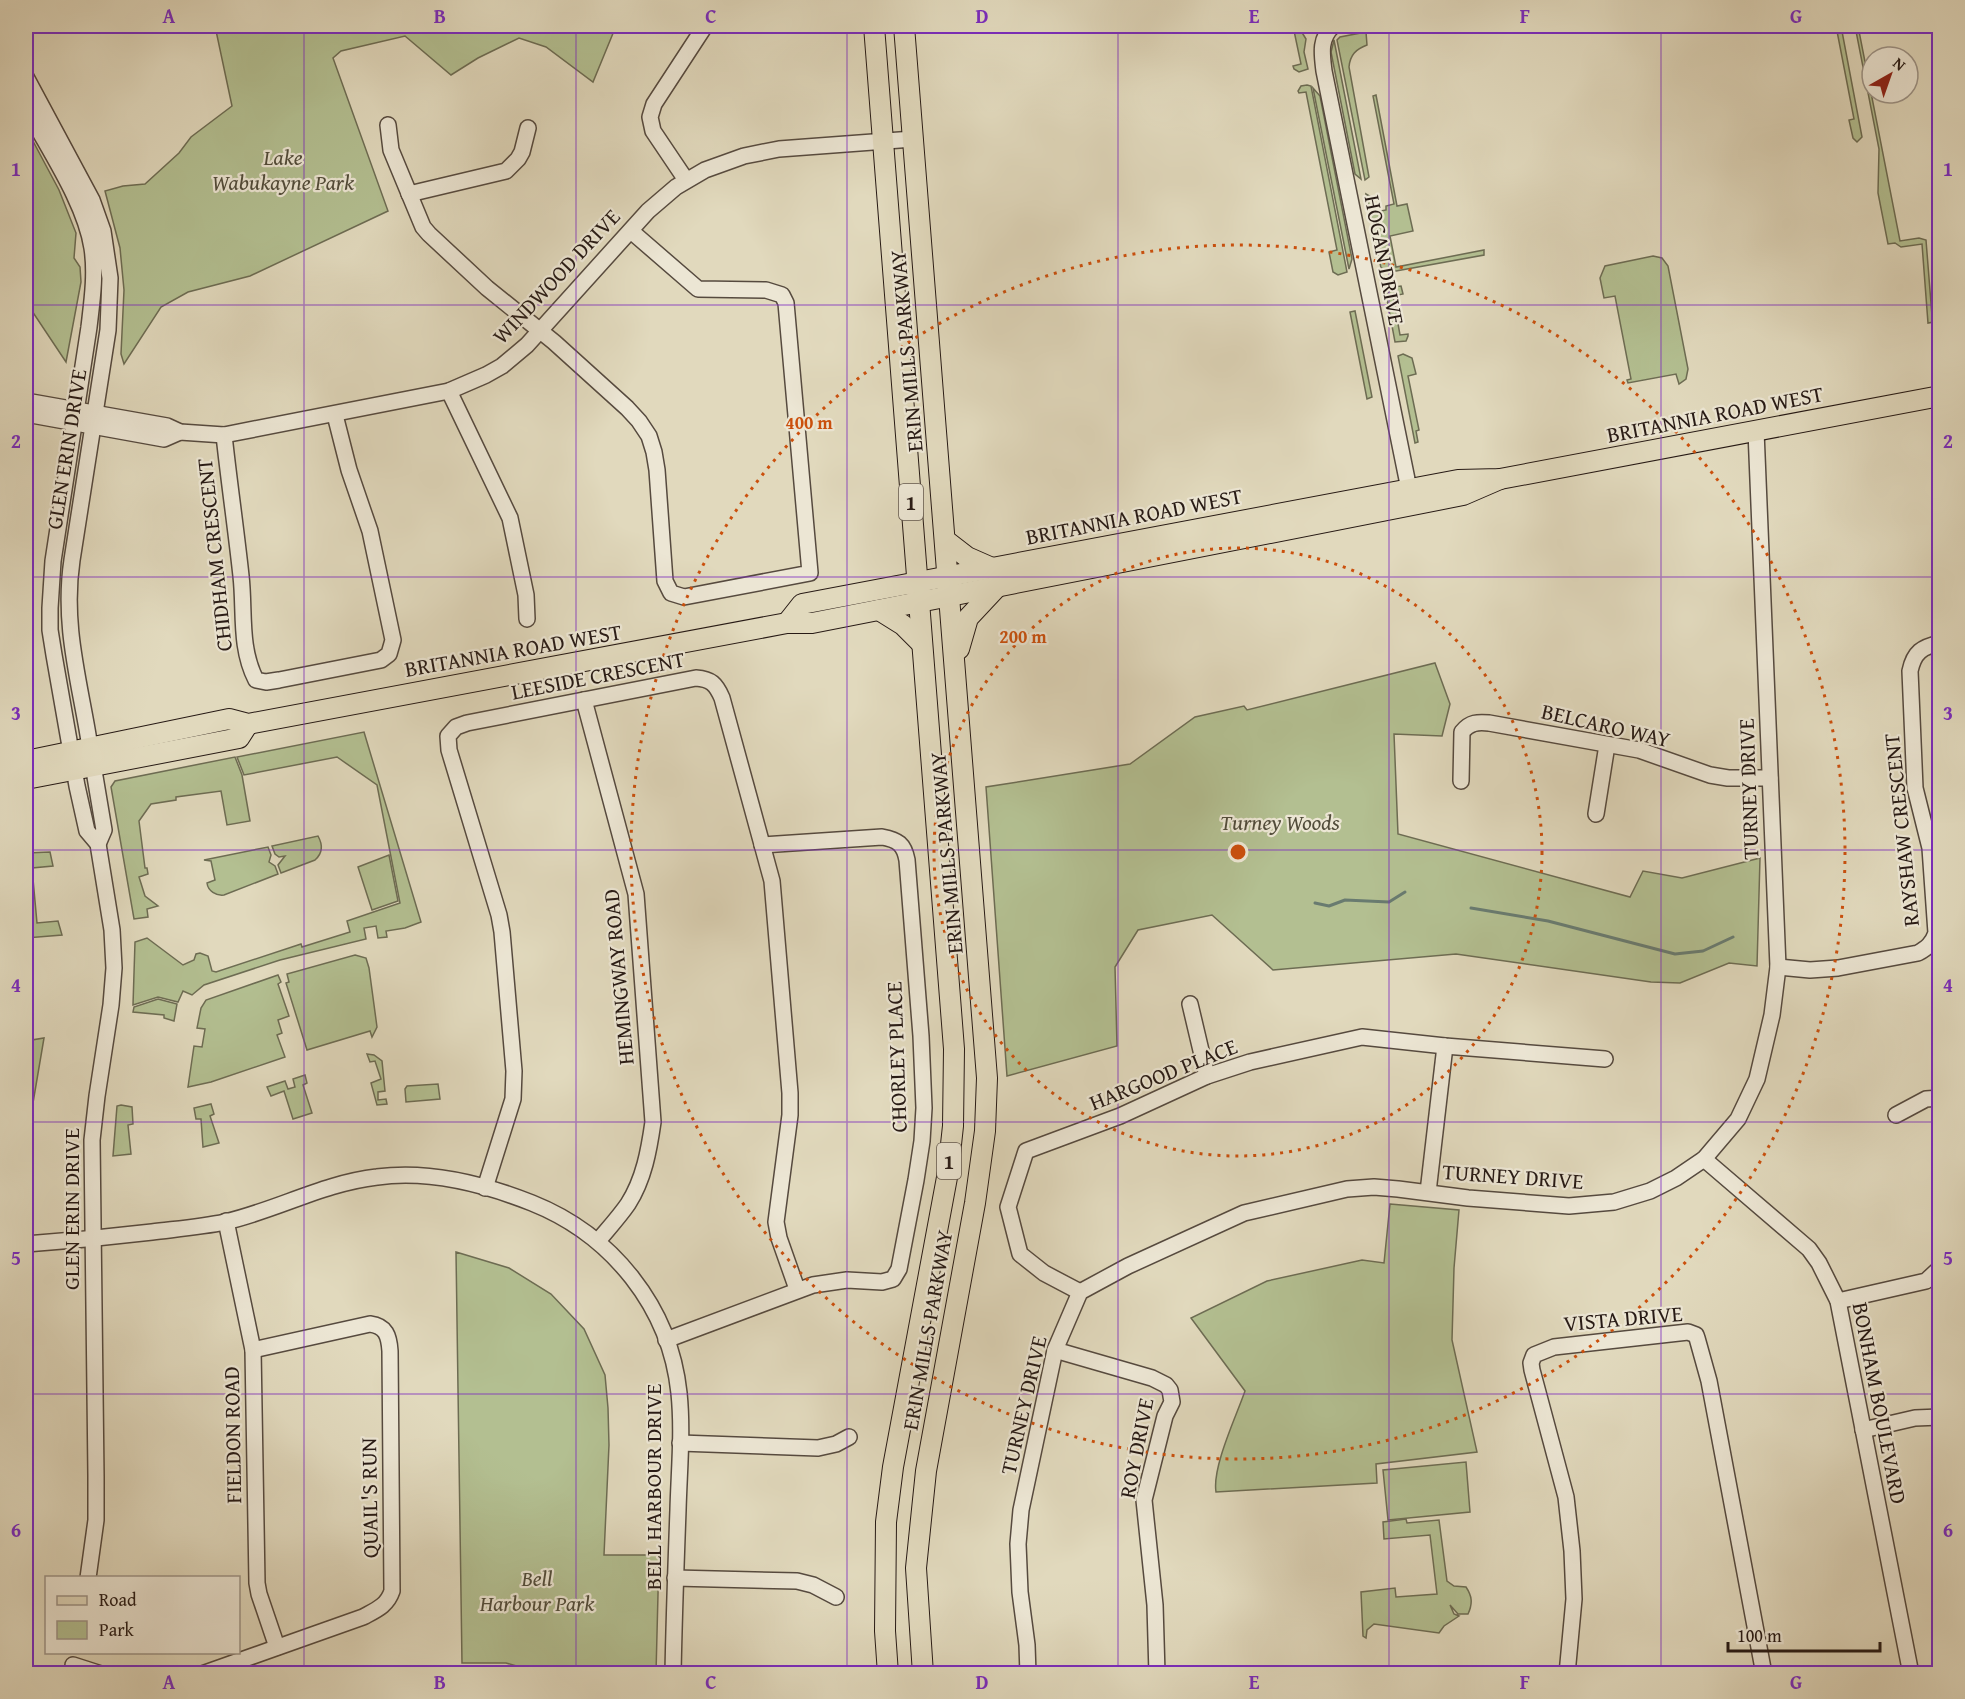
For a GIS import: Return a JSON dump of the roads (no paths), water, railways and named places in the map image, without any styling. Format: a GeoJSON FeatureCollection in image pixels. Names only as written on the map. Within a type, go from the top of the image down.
{"type":"FeatureCollection","features":[{"type":"Feature","properties":{"kind":"main road","name":"ERIN MILLS PARKWAY"},"geometry":{"type":"LineString","coordinates":[[874,26],[954,1049],[953,1126],[948,1172],[893,1467],[886,1522],[885,1631],[888,1674]]}},
{"type":"Feature","properties":{"kind":"main road","name":"ERIN MILLS PARKWAY"},"geometry":{"type":"LineString","coordinates":[[903,26],[987,1078],[985,1131],[975,1203],[926,1472],[916,1568],[923,1674]]}},
{"type":"Feature","properties":{"kind":"main road","name":"BRITANNIA ROAD WEST"},"geometry":{"type":"LineString","coordinates":[[787,623],[802,604],[992,568],[1410,497],[1463,495],[1500,479],[1940,396]]}},
{"type":"Feature","properties":{"kind":"main road","name":"BRITANNIA ROAD WEST"},"geometry":{"type":"LineString","coordinates":[[26,761],[82,759],[239,738],[248,724],[787,623],[812,624],[997,587],[1410,497]]}},
{"type":"Feature","properties":{"kind":"main road"},"geometry":{"type":"LineString","coordinates":[[945,540],[967,557],[992,568]]}},
{"type":"Feature","properties":{"kind":"main road"},"geometry":{"type":"LineString","coordinates":[[955,664],[968,618],[997,587]]}},
{"type":"Feature","properties":{"kind":"main road"},"geometry":{"type":"LineString","coordinates":[[879,610],[903,625],[922,644]]}},
{"type":"Feature","properties":{"kind":"main road","name":"BRITANNIA ROAD WEST"},"geometry":{"type":"LineString","coordinates":[[26,779],[82,759]]}},
{"type":"Feature","properties":{"kind":"street"},"geometry":{"type":"LineString","coordinates":[[686,180],[653,130],[650,117],[654,104],[705,26]]}},
{"type":"Feature","properties":{"kind":"street","name":"HOGAN DRIVE"},"geometry":{"type":"LineString","coordinates":[[1333,26],[1328,30],[1322,44],[1324,71],[1410,497]]}},
{"type":"Feature","properties":{"kind":"street","name":"GLEN ERIN DRIVE"},"geometry":{"type":"LineString","coordinates":[[26,77],[79,206],[93,249],[93,294],[53,561],[50,608],[54,656],[104,830],[98,844],[109,903],[114,968],[108,1034],[92,1140],[96,1509],[88,1576]]}},
{"type":"Feature","properties":{"kind":"street","name":"GLEN ERIN DRIVE"},"geometry":{"type":"LineString","coordinates":[[26,107],[49,136],[98,216],[109,262],[111,294],[108,323],[69,587],[69,628],[82,759]]}},
{"type":"Feature","properties":{"kind":"street"},"geometry":{"type":"LineString","coordinates":[[388,125],[391,150],[423,227],[488,288],[627,408],[649,436],[657,470],[665,581],[671,593],[684,597],[810,573],[786,303],[782,295],[766,290],[698,289],[631,231]]}},
{"type":"Feature","properties":{"kind":"street"},"geometry":{"type":"LineString","coordinates":[[409,194],[506,171],[522,152],[528,128]]}},
{"type":"Feature","properties":{"kind":"street","name":"WINDWOOD DRIVE"},"geometry":{"type":"LineString","coordinates":[[26,401],[164,439],[180,432],[224,435],[449,391],[502,366],[527,345],[657,203],[686,180],[724,161],[779,149],[913,139]]}},
{"type":"Feature","properties":{"kind":"street"},"geometry":{"type":"LineString","coordinates":[[449,391],[513,526],[526,595],[527,619]]}},
{"type":"Feature","properties":{"kind":"street","name":"WINDWOOD DRIVE"},"geometry":{"type":"LineString","coordinates":[[26,414],[76,416]]}},
{"type":"Feature","properties":{"kind":"street","name":"CHIDHAM CRESCENT"},"geometry":{"type":"LineString","coordinates":[[224,435],[241,579],[244,643],[250,669],[256,680],[266,682],[279,680],[381,660],[389,654],[393,640],[370,531],[349,470],[335,415]]}},
{"type":"Feature","properties":{"kind":"street","name":"TURNEY DRIVE"},"geometry":{"type":"LineString","coordinates":[[1028,1674],[1018,1544],[1022,1510],[1055,1350],[1080,1292],[1128,1266],[1244,1214],[1347,1189],[1374,1187],[1468,1198],[1569,1206],[1604,1203],[1650,1191],[1676,1178],[1704,1159],[1738,1119],[1757,1079],[1772,1015],[1778,967],[1756,431]]}},
{"type":"Feature","properties":{"kind":"street","name":"RAYSHAW CRESCENT"},"geometry":{"type":"LineString","coordinates":[[1778,967],[1810,970],[1838,968],[1917,953],[1927,949],[1932,942],[1936,933],[1930,848],[1915,788],[1910,670],[1917,651],[1940,643]]}},
{"type":"Feature","properties":{"kind":"street","name":"LEESIDE CRESCENT"},"geometry":{"type":"LineString","coordinates":[[485,1188],[508,1120],[513,1098],[514,1071],[500,915],[448,750],[448,736],[456,727],[467,723],[696,678],[707,679],[717,686],[722,698],[772,881],[790,1093],[790,1114],[776,1222],[779,1238],[797,1289]]}},
{"type":"Feature","properties":{"kind":"street","name":"HEMINGWAY ROAD"},"geometry":{"type":"LineString","coordinates":[[584,700],[636,894],[653,1122],[641,1178],[629,1202],[598,1241]]}},
{"type":"Feature","properties":{"kind":"street","name":"BELCARO WAY"},"geometry":{"type":"LineString","coordinates":[[1461,781],[1462,732],[1467,726],[1476,722],[1639,750],[1710,775],[1728,778],[1770,778]]}},
{"type":"Feature","properties":{"kind":"street"},"geometry":{"type":"LineString","coordinates":[[1596,814],[1606,745]]}},
{"type":"Feature","properties":{"kind":"street","name":"CHORLEY PLACE"},"geometry":{"type":"LineString","coordinates":[[666,1340],[797,1289],[828,1281],[882,1282],[893,1279],[900,1269],[922,1141],[924,1108],[914,942],[908,860],[905,848],[895,839],[882,837],[762,845]]}},
{"type":"Feature","properties":{"kind":"street"},"geometry":{"type":"LineString","coordinates":[[1190,1004],[1207,1076]]}},
{"type":"Feature","properties":{"kind":"street","name":"HARGOOD PLACE"},"geometry":{"type":"LineString","coordinates":[[1080,1292],[1044,1273],[1020,1254],[1008,1207],[1026,1151],[1120,1116],[1207,1076],[1250,1062],[1362,1037],[1605,1059]]}},
{"type":"Feature","properties":{"kind":"street"},"geometry":{"type":"LineString","coordinates":[[1428,1192],[1445,1046]]}},
{"type":"Feature","properties":{"kind":"street"},"geometry":{"type":"LineString","coordinates":[[1896,1115],[1926,1099],[1940,1098]]}},
{"type":"Feature","properties":{"kind":"street","name":"BONHAM BOULEVARD"},"geometry":{"type":"LineString","coordinates":[[1704,1159],[1809,1249],[1819,1263],[1838,1301],[1911,1674]]}},
{"type":"Feature","properties":{"kind":"street","name":"BELL HARBOUR DRIVE"},"geometry":{"type":"LineString","coordinates":[[26,1244],[93,1239],[226,1221],[353,1180],[379,1176],[437,1177],[485,1188],[518,1197],[572,1223],[598,1241],[636,1281],[649,1301],[666,1340],[676,1375],[679,1395],[680,1443],[673,1674]]}},
{"type":"Feature","properties":{"kind":"street","name":"FIELDON ROAD"},"geometry":{"type":"LineString","coordinates":[[226,1221],[253,1350],[257,1583],[277,1647]]}},
{"type":"Feature","properties":{"kind":"street"},"geometry":{"type":"LineString","coordinates":[[1838,1301],[1926,1281],[1940,1268]]}},
{"type":"Feature","properties":{"kind":"street","name":"QUAIL'S RUN"},"geometry":{"type":"LineString","coordinates":[[202,1674],[363,1617],[379,1609],[389,1600],[392,1591],[389,1341],[386,1332],[380,1325],[370,1324],[253,1350]]}},
{"type":"Feature","properties":{"kind":"street","name":"VISTA DRIVE"},"geometry":{"type":"LineString","coordinates":[[1567,1674],[1574,1599],[1572,1551],[1566,1497],[1532,1370],[1534,1355],[1554,1347],[1688,1332],[1696,1335],[1709,1381],[1764,1674]]}},
{"type":"Feature","properties":{"kind":"street","name":"ROY DRIVE"},"geometry":{"type":"LineString","coordinates":[[1055,1350],[1152,1378],[1166,1385],[1170,1390],[1172,1402],[1165,1416],[1144,1500],[1155,1605],[1157,1674]]}},
{"type":"Feature","properties":{"kind":"street"},"geometry":{"type":"LineString","coordinates":[[1863,1430],[1915,1418],[1940,1417]]}},
{"type":"Feature","properties":{"kind":"street"},"geometry":{"type":"LineString","coordinates":[[680,1443],[818,1448],[836,1444],[849,1437]]}},
{"type":"Feature","properties":{"kind":"street"},"geometry":{"type":"LineString","coordinates":[[675,1578],[797,1581],[813,1585],[836,1597]]}},
{"type":"Feature","properties":{"kind":"street"},"geometry":{"type":"LineString","coordinates":[[73,1664],[101,1674]]}},
{"type":"Feature","properties":{"kind":"waterway"},"geometry":{"type":"LineString","coordinates":[[1315,903],[1329,906],[1345,900],[1389,902],[1405,892]]}},
{"type":"Feature","properties":{"kind":"waterway"},"geometry":{"type":"LineString","coordinates":[[1471,908],[1548,921],[1675,954],[1703,951],[1733,937]]}},
{"type":"Feature","properties":{"kind":"park label","name":"Lake Wabukayne Park"},"geometry":{"type":"Point","coordinates":[283,170]}},
{"type":"Feature","properties":{"kind":"park label","name":"Turney Woods"},"geometry":{"type":"Point","coordinates":[1280,822]}},
{"type":"Feature","properties":{"kind":"park label","name":"Bell Harbour Park"},"geometry":{"type":"Point","coordinates":[537,1590]}}]}
